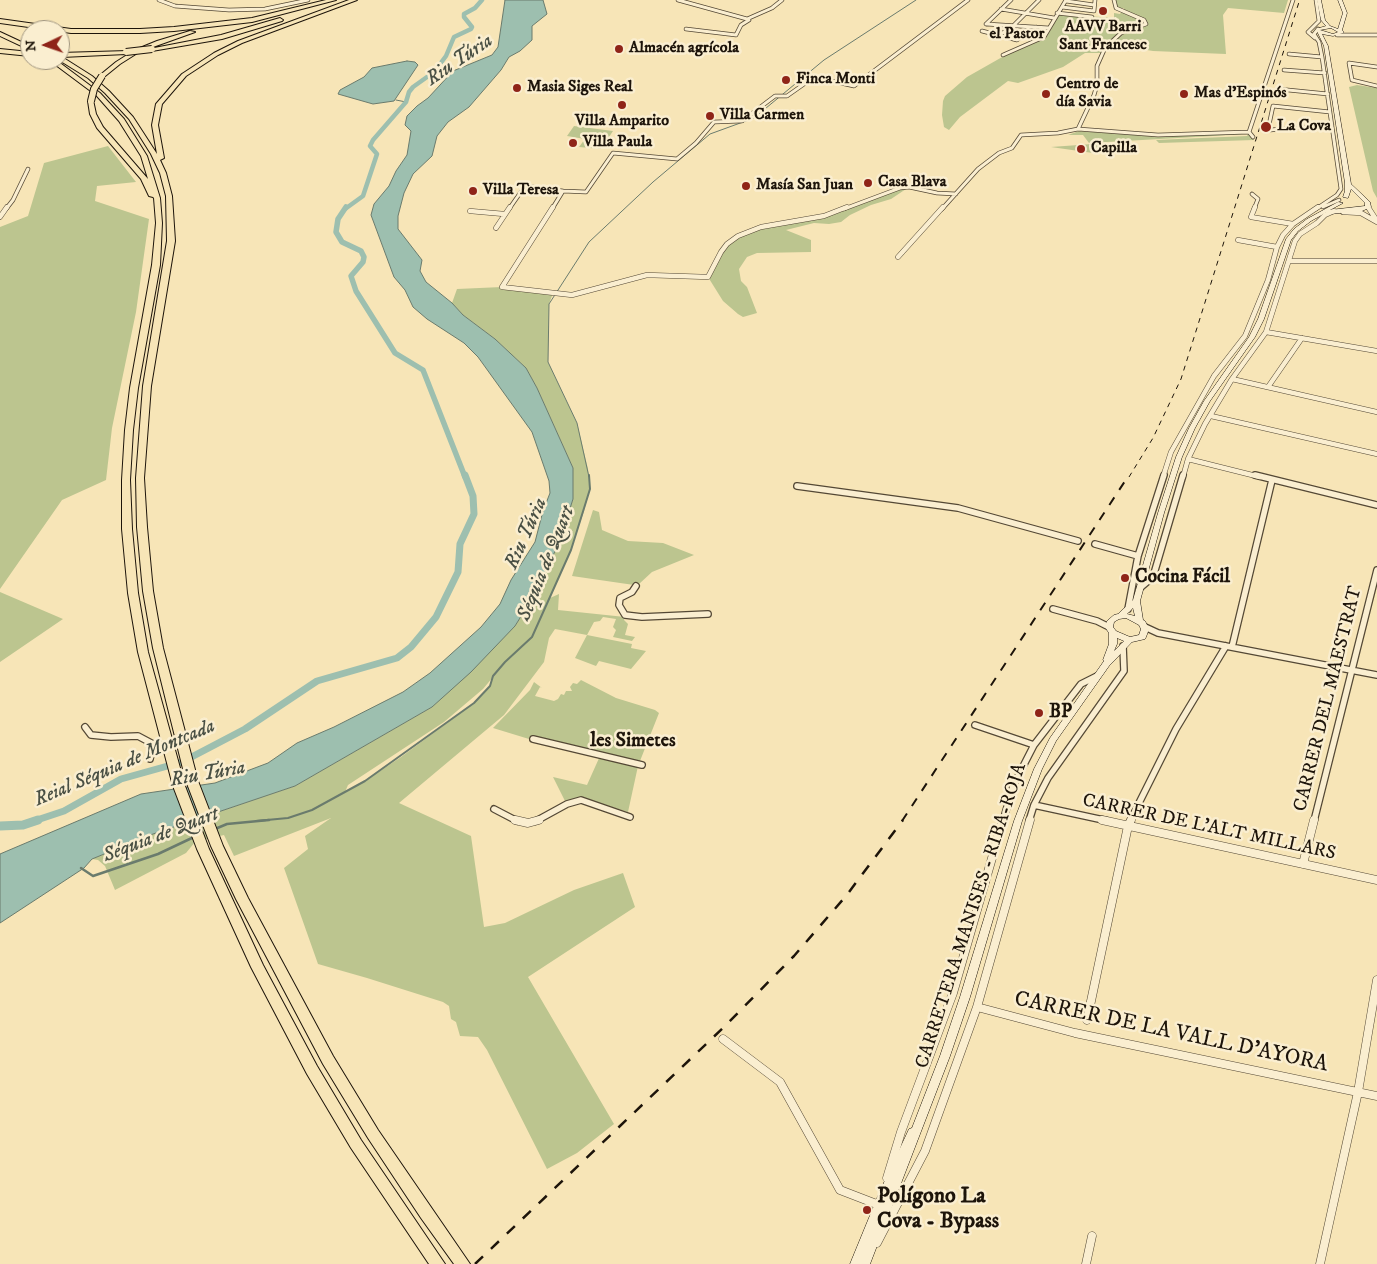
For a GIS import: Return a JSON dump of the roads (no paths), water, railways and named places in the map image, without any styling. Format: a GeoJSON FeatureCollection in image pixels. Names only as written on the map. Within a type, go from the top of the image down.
{"type":"FeatureCollection","features":[{"type":"Feature","properties":{"kind":"highway"},"geometry":{"type":"LineString","coordinates":[[159,223],[155,221],[152,199],[144,178],[100,128],[93,114],[92,101],[96,84],[105,73],[131,55],[159,42],[333,0]]}},
{"type":"Feature","properties":{"kind":"highway"},"geometry":{"type":"LineString","coordinates":[[70,55],[152,49],[222,37],[341,0]]}},
{"type":"Feature","properties":{"kind":"highway"},"geometry":{"type":"LineString","coordinates":[[163,173],[165,169],[158,145],[155,125],[156,115],[159,104],[176,82],[192,69],[227,48],[354,0]]}},
{"type":"Feature","properties":{"kind":"highway"},"geometry":{"type":"LineString","coordinates":[[0,21],[40,28],[101,32],[174,29],[252,20]]}},
{"type":"Feature","properties":{"kind":"highway"},"geometry":{"type":"LineString","coordinates":[[0,28],[20,37]]}},
{"type":"Feature","properties":{"kind":"highway"},"geometry":{"type":"LineString","coordinates":[[0,34],[20,43]]}},
{"type":"Feature","properties":{"kind":"highway"},"geometry":{"type":"LineString","coordinates":[[0,51],[20,53]]}},
{"type":"Feature","properties":{"kind":"highway"},"geometry":{"type":"LineString","coordinates":[[70,63],[95,82],[131,118],[144,136],[163,173],[169,196],[171,241],[147,386],[140,478],[148,591],[158,648],[174,717],[192,781],[217,846],[242,900],[328,1060],[373,1134],[463,1264]]}},
{"type":"Feature","properties":{"kind":"highway"},"geometry":{"type":"LineString","coordinates":[[66,70],[98,94],[122,120],[134,138],[150,170],[157,198],[159,223],[156,265],[133,396],[126,480],[127,529],[133,594],[143,652],[179,786],[203,849],[258,967],[312,1070],[356,1144],[438,1264]]}},
{"type":"Feature","properties":{"kind":"main road"},"geometry":{"type":"LineString","coordinates":[[1318,0],[1323,20],[1338,32]]}},
{"type":"Feature","properties":{"kind":"main road"},"geometry":{"type":"LineString","coordinates":[[1326,46],[1329,37],[1338,32],[1344,19],[1343,6],[1340,0]]}},
{"type":"Feature","properties":{"kind":"main road"},"geometry":{"type":"LineString","coordinates":[[1320,29],[1330,27],[1344,19]]}},
{"type":"Feature","properties":{"kind":"main road"},"geometry":{"type":"LineString","coordinates":[[1106,664],[1113,644],[1111,627],[1136,601],[1179,457],[1207,401],[1252,337],[1261,318],[1288,240],[1296,230],[1339,202],[1347,194],[1348,184],[1326,46],[1320,29],[1323,20]]}},
{"type":"Feature","properties":{"kind":"main road"},"geometry":{"type":"LineString","coordinates":[[1320,29],[1338,32]]}},
{"type":"Feature","properties":{"kind":"main road"},"geometry":{"type":"LineString","coordinates":[[1321,213],[1368,207],[1368,203],[1348,184]]}},
{"type":"Feature","properties":{"kind":"main road"},"geometry":{"type":"LineString","coordinates":[[1347,194],[1362,199]]}},
{"type":"Feature","properties":{"kind":"main road"},"geometry":{"type":"LineString","coordinates":[[1339,202],[1356,209]]}},
{"type":"Feature","properties":{"kind":"main road"},"geometry":{"type":"LineString","coordinates":[[1106,664],[1129,640],[1138,638],[1143,627],[1136,601]]}},
{"type":"Feature","properties":{"kind":"main road"},"geometry":{"type":"LineString","coordinates":[[1121,616],[1143,627]]}},
{"type":"Feature","properties":{"kind":"main road"},"geometry":{"type":"LineString","coordinates":[[1111,627],[1129,640]]}},
{"type":"Feature","properties":{"kind":"main road","name":"CARRETERA MANISES - RIBA-ROJA"},"geometry":{"type":"LineString","coordinates":[[865,1264],[945,1056],[1029,790],[1053,740],[1106,664]]}},
{"type":"Feature","properties":{"kind":"main road","name":"CARRETERA MANISES - RIBA-ROJA"},"geometry":{"type":"LineString","coordinates":[[855,1264],[879,1205],[926,1106]]}},
{"type":"Feature","properties":{"kind":"street"},"geometry":{"type":"LineString","coordinates":[[159,0],[175,6],[230,10],[265,9],[308,0]]}},
{"type":"Feature","properties":{"kind":"street"},"geometry":{"type":"LineString","coordinates":[[168,0],[198,6],[231,8],[265,7],[300,0]]}},
{"type":"Feature","properties":{"kind":"street"},"geometry":{"type":"LineString","coordinates":[[678,0],[747,19],[772,8],[782,0]]}},
{"type":"Feature","properties":{"kind":"street"},"geometry":{"type":"LineString","coordinates":[[496,228],[525,186],[586,192],[613,153],[677,159],[696,143],[714,122],[742,122],[762,104],[775,96],[787,96],[814,76],[854,86],[968,0]]}},
{"type":"Feature","properties":{"kind":"street"},"geometry":{"type":"LineString","coordinates":[[1012,0],[986,24],[1049,28]]}},
{"type":"Feature","properties":{"kind":"street"},"geometry":{"type":"LineString","coordinates":[[998,36],[1013,26],[1039,0]]}},
{"type":"Feature","properties":{"kind":"street"},"geometry":{"type":"LineString","coordinates":[[1062,7],[1094,11],[1095,0]]}},
{"type":"Feature","properties":{"kind":"street"},"geometry":{"type":"LineString","coordinates":[[1078,129],[1094,95],[1097,85],[1097,66],[1105,48],[1121,33],[1146,24],[1144,20],[1117,10],[1114,0]]}},
{"type":"Feature","properties":{"kind":"street"},"geometry":{"type":"LineString","coordinates":[[1248,132],[1293,0]]}},
{"type":"Feature","properties":{"kind":"street"},"geometry":{"type":"LineString","coordinates":[[1317,39],[1308,32],[1318,21],[1318,0]]}},
{"type":"Feature","properties":{"kind":"street"},"geometry":{"type":"LineString","coordinates":[[1003,55],[1048,34],[1054,18],[1066,1],[1094,5]]}},
{"type":"Feature","properties":{"kind":"street"},"geometry":{"type":"LineString","coordinates":[[1001,9],[1054,18]]}},
{"type":"Feature","properties":{"kind":"street"},"geometry":{"type":"LineString","coordinates":[[1057,13],[1092,17]]}},
{"type":"Feature","properties":{"kind":"street"},"geometry":{"type":"LineString","coordinates":[[686,29],[736,35],[742,25],[749,20],[747,19]]}},
{"type":"Feature","properties":{"kind":"street"},"geometry":{"type":"LineString","coordinates":[[1018,41],[1036,27]]}},
{"type":"Feature","properties":{"kind":"street"},"geometry":{"type":"LineString","coordinates":[[1140,588],[1148,584],[1153,577],[1188,459],[1232,379],[1266,332],[1295,241],[1341,189],[1325,73],[1322,56],[1314,34],[1320,29]]}},
{"type":"Feature","properties":{"kind":"street"},"geometry":{"type":"LineString","coordinates":[[982,31],[1029,44]]}},
{"type":"Feature","properties":{"kind":"street"},"geometry":{"type":"LineString","coordinates":[[1338,32],[1377,34]]}},
{"type":"Feature","properties":{"kind":"street"},"geometry":{"type":"LineString","coordinates":[[1289,54],[1322,56]]}},
{"type":"Feature","properties":{"kind":"street"},"geometry":{"type":"LineString","coordinates":[[1377,67],[1348,63],[1352,80],[1377,86]]}},
{"type":"Feature","properties":{"kind":"street"},"geometry":{"type":"LineString","coordinates":[[1284,70],[1325,73]]}},
{"type":"Feature","properties":{"kind":"street"},"geometry":{"type":"LineString","coordinates":[[1278,90],[1328,94]]}},
{"type":"Feature","properties":{"kind":"street"},"geometry":{"type":"LineString","coordinates":[[1330,112],[1273,106],[1268,125],[1270,130],[1332,125]]}},
{"type":"Feature","properties":{"kind":"street"},"geometry":{"type":"LineString","coordinates":[[898,257],[978,169],[999,153],[1012,148],[1021,135],[1058,133],[1078,129],[1158,135],[1248,132],[1253,137]]}},
{"type":"Feature","properties":{"kind":"street"},"geometry":{"type":"LineString","coordinates":[[0,217],[13,200],[28,169]]}},
{"type":"Feature","properties":{"kind":"street"},"geometry":{"type":"LineString","coordinates":[[1340,177],[1347,194]]}},
{"type":"Feature","properties":{"kind":"street"},"geometry":{"type":"LineString","coordinates":[[563,191],[502,287],[564,294],[584,293],[648,274],[708,277],[721,252],[738,236],[748,231],[775,224],[824,216],[891,190],[909,187],[937,193],[956,194]]}},
{"type":"Feature","properties":{"kind":"street"},"geometry":{"type":"LineString","coordinates":[[1252,194],[1258,199],[1251,217],[1293,224]]}},
{"type":"Feature","properties":{"kind":"street"},"geometry":{"type":"LineString","coordinates":[[1368,207],[1377,220]]}},
{"type":"Feature","properties":{"kind":"street"},"geometry":{"type":"LineString","coordinates":[[1356,209],[1377,220]]}},
{"type":"Feature","properties":{"kind":"street"},"geometry":{"type":"LineString","coordinates":[[470,211],[504,214]]}},
{"type":"Feature","properties":{"kind":"street"},"geometry":{"type":"LineString","coordinates":[[1128,609],[1138,556],[1171,452],[1214,376],[1245,336],[1268,280],[1277,247],[1283,235],[1293,224],[1321,213],[1352,212],[1377,220]]}},
{"type":"Feature","properties":{"kind":"street"},"geometry":{"type":"LineString","coordinates":[[1238,240],[1277,247]]}},
{"type":"Feature","properties":{"kind":"street"},"geometry":{"type":"LineString","coordinates":[[1290,261],[1377,261]]}},
{"type":"Feature","properties":{"kind":"street"},"geometry":{"type":"LineString","coordinates":[[1266,332],[1377,351]]}},
{"type":"Feature","properties":{"kind":"street"},"geometry":{"type":"LineString","coordinates":[[1268,387],[1302,338]]}},
{"type":"Feature","properties":{"kind":"street"},"geometry":{"type":"LineString","coordinates":[[1232,379],[1377,412]]}},
{"type":"Feature","properties":{"kind":"street"},"geometry":{"type":"LineString","coordinates":[[1210,416],[1377,454]]}},
{"type":"Feature","properties":{"kind":"street"},"geometry":{"type":"LineString","coordinates":[[1188,459],[1377,505]]}},
{"type":"Feature","properties":{"kind":"street"},"geometry":{"type":"LineString","coordinates":[[1087,1020],[1128,826],[1176,729],[1229,647],[1272,480]]}},
{"type":"Feature","properties":{"kind":"street"},"geometry":{"type":"LineString","coordinates":[[797,486],[958,508],[1078,541]]}},
{"type":"Feature","properties":{"kind":"street"},"geometry":{"type":"LineString","coordinates":[[1096,544],[1138,556]]}},
{"type":"Feature","properties":{"kind":"street","name":"CARRER DEL MAESTRAT"},"geometry":{"type":"LineString","coordinates":[[1303,864],[1377,570]]}},
{"type":"Feature","properties":{"kind":"street"},"geometry":{"type":"LineString","coordinates":[[636,586],[632,592],[620,598],[619,605],[625,615],[642,617],[708,614]]}},
{"type":"Feature","properties":{"kind":"street"},"geometry":{"type":"LineString","coordinates":[[1369,600],[1377,600]]}},
{"type":"Feature","properties":{"kind":"street"},"geometry":{"type":"LineString","coordinates":[[1053,610],[1097,621],[1111,627]]}},
{"type":"Feature","properties":{"kind":"street"},"geometry":{"type":"LineString","coordinates":[[1143,627],[1158,633],[1377,675]]}},
{"type":"Feature","properties":{"kind":"street"},"geometry":{"type":"LineString","coordinates":[[870,1253],[887,1227],[925,1151],[977,1007],[1034,805],[1048,778],[1124,671],[1123,646]]}},
{"type":"Feature","properties":{"kind":"street"},"geometry":{"type":"LineString","coordinates":[[884,1194],[900,1132],[953,993],[1013,786],[1034,745],[1081,684],[1097,676]]}},
{"type":"Feature","properties":{"kind":"street"},"geometry":{"type":"LineString","coordinates":[[975,725],[1034,745]]}},
{"type":"Feature","properties":{"kind":"street"},"geometry":{"type":"LineString","coordinates":[[85,727],[91,735],[138,736],[153,744],[150,759]]}},
{"type":"Feature","properties":{"kind":"street"},"geometry":{"type":"LineString","coordinates":[[533,739],[642,765]]}},
{"type":"Feature","properties":{"kind":"street"},"geometry":{"type":"LineString","coordinates":[[494,809],[519,822],[528,823],[537,821],[567,804],[581,800],[630,817]]}},
{"type":"Feature","properties":{"kind":"street","name":"CARRER DE L'ALT MILLARS"},"geometry":{"type":"LineString","coordinates":[[1034,805],[1377,880]]}},
{"type":"Feature","properties":{"kind":"street"},"geometry":{"type":"LineString","coordinates":[[1320,1264],[1358,1092],[1377,980]]}},
{"type":"Feature","properties":{"kind":"street","name":"CARRER DE LA VALL D'AYORA"},"geometry":{"type":"LineString","coordinates":[[977,1007],[1075,1033],[1377,1096]]}},
{"type":"Feature","properties":{"kind":"street"},"geometry":{"type":"LineString","coordinates":[[724,1039],[780,1082],[840,1190],[879,1205]]}},
{"type":"Feature","properties":{"kind":"street"},"geometry":{"type":"LineString","coordinates":[[1086,1264],[1092,1236]]}},
{"type":"Feature","properties":{"kind":"water"},"geometry":{"type":"Polygon","coordinates":[[[505,0],[543,0],[547,14],[532,26],[532,40],[520,51],[509,57],[501,70],[469,107],[448,122],[437,136],[432,156],[413,174],[404,193],[398,216],[398,229],[422,260],[420,271],[426,282],[452,303],[463,315],[495,339],[526,368],[573,468],[573,499],[560,540],[538,589],[515,626],[471,672],[432,707],[295,786],[153,834],[92,859],[84,868],[0,923],[0,854],[141,794],[215,783],[268,763],[297,743],[334,727],[403,692],[430,673],[481,627],[500,604],[511,580],[535,542],[550,493],[549,481],[532,432],[478,357],[464,343],[427,319],[413,307],[405,290],[394,277],[371,215],[374,204],[389,186],[407,155],[411,131],[405,125],[407,116],[428,98],[453,71],[492,55],[498,47],[505,0]]]}},
{"type":"Feature","properties":{"kind":"water"},"geometry":{"type":"Polygon","coordinates":[[[407,61],[415,62],[418,65],[394,101],[373,104],[338,94],[340,90],[364,77],[372,68],[407,61]]]}},
{"type":"Feature","properties":{"kind":"waterway","name":"Reial Séquia de Montcada"},"geometry":{"type":"LineString","coordinates":[[345,209],[363,196],[377,154],[370,146],[373,140],[406,102],[409,92],[413,87],[434,72],[446,56],[454,37],[471,29],[472,27],[464,17],[464,14],[475,8],[482,0]]}},
{"type":"Feature","properties":{"kind":"waterway","name":"Séquia de Quart"},"geometry":{"type":"LineString","coordinates":[[589,477],[577,423],[548,362],[549,304],[589,242],[653,182],[710,134],[754,118],[824,60],[916,0]]}},
{"type":"Feature","properties":{"kind":"waterway"},"geometry":{"type":"LineString","coordinates":[[396,100],[406,102]]}},
{"type":"Feature","properties":{"kind":"waterway","name":"Reial Séquia de Montcada"},"geometry":{"type":"LineString","coordinates":[[346,207],[338,219],[336,232],[342,242],[361,251],[364,257],[363,262],[351,276],[356,291],[395,353],[423,370],[465,477]]}},
{"type":"Feature","properties":{"kind":"waterway","name":"Reial Séquia de Montcada"},"geometry":{"type":"LineString","coordinates":[[34,821],[64,811],[121,779],[182,762],[245,729],[317,681],[397,658],[411,647],[436,617],[458,572],[460,544],[474,514],[473,496],[465,475]]}},
{"type":"Feature","properties":{"kind":"waterway","name":"Séquia de Quart"},"geometry":{"type":"LineString","coordinates":[[256,821],[288,818],[312,810],[365,781],[474,703],[490,686],[493,676],[505,662],[532,637],[571,550],[590,489],[589,475]]}},
{"type":"Feature","properties":{"kind":"waterway","name":"Reial Séquia de Montcada"},"geometry":{"type":"LineString","coordinates":[[0,826],[23,825],[38,820]]}},
{"type":"Feature","properties":{"kind":"waterway","name":"Séquia de Quart"},"geometry":{"type":"LineString","coordinates":[[215,829],[227,824],[269,820]]}},
{"type":"Feature","properties":{"kind":"waterway","name":"Séquia de Quart"},"geometry":{"type":"LineString","coordinates":[[81,868],[93,876],[158,854],[194,837]]}},
{"type":"Feature","properties":{"kind":"railway"},"geometry":{"type":"LineString","coordinates":[[1129,477],[1153,438],[1181,379],[1299,2]]}},
{"type":"Feature","properties":{"kind":"railway"},"geometry":{"type":"LineString","coordinates":[[902,821],[1129,475]]}},
{"type":"Feature","properties":{"kind":"railway"},"geometry":{"type":"LineString","coordinates":[[475,1264],[724,1027],[794,956],[846,896],[903,820]]}},
{"type":"Feature","properties":{"kind":"place","name":"AAVV Barri Sant Francesc"},"geometry":{"type":"Point","coordinates":[1103,11]}},
{"type":"Feature","properties":{"kind":"place","name":"Almacén agrícola"},"geometry":{"type":"Point","coordinates":[619,49]}},
{"type":"Feature","properties":{"kind":"place","name":"Finca Monti"},"geometry":{"type":"Point","coordinates":[786,80]}},
{"type":"Feature","properties":{"kind":"place","name":"Masia Siges Real"},"geometry":{"type":"Point","coordinates":[517,88]}},
{"type":"Feature","properties":{"kind":"place","name":"Centro de día Savia"},"geometry":{"type":"Point","coordinates":[1046,94]}},
{"type":"Feature","properties":{"kind":"place","name":"Mas d'Espinós"},"geometry":{"type":"Point","coordinates":[1184,94]}},
{"type":"Feature","properties":{"kind":"place","name":"Villa Amparito"},"geometry":{"type":"Point","coordinates":[622,105]}},
{"type":"Feature","properties":{"kind":"place","name":"Villa Carmen"},"geometry":{"type":"Point","coordinates":[710,116]}},
{"type":"Feature","properties":{"kind":"place","name":"La Cova"},"geometry":{"type":"Point","coordinates":[1266,127]}},
{"type":"Feature","properties":{"kind":"place","name":"Villa Paula"},"geometry":{"type":"Point","coordinates":[573,143]}},
{"type":"Feature","properties":{"kind":"place","name":"Capilla"},"geometry":{"type":"Point","coordinates":[1081,149]}},
{"type":"Feature","properties":{"kind":"place","name":"Casa Blava"},"geometry":{"type":"Point","coordinates":[868,183]}},
{"type":"Feature","properties":{"kind":"place","name":"Masía San Juan"},"geometry":{"type":"Point","coordinates":[746,186]}},
{"type":"Feature","properties":{"kind":"place","name":"Villa Teresa"},"geometry":{"type":"Point","coordinates":[473,191]}},
{"type":"Feature","properties":{"kind":"place","name":"Cocina Fácil"},"geometry":{"type":"Point","coordinates":[1125,578]}},
{"type":"Feature","properties":{"kind":"place","name":"BP"},"geometry":{"type":"Point","coordinates":[1039,713]}},
{"type":"Feature","properties":{"kind":"place","name":"Polígono La Cova - Bypass"},"geometry":{"type":"Point","coordinates":[867,1210]}},
{"type":"Feature","properties":{"kind":"district","name":"el Pastor"},"geometry":{"type":"Point","coordinates":[1017,35]}},
{"type":"Feature","properties":{"kind":"district","name":"les Simetes"},"geometry":{"type":"Point","coordinates":[633,742]}},
{"type":"Feature","properties":{"kind":"water label","name":"Riu Túria"},"geometry":{"type":"Point","coordinates":[460,61]}},
{"type":"Feature","properties":{"kind":"water label","name":"Riu Túria"},"geometry":{"type":"Point","coordinates":[527,534]}},
{"type":"Feature","properties":{"kind":"water label","name":"Riu Túria"},"geometry":{"type":"Point","coordinates":[208,775]}}]}
